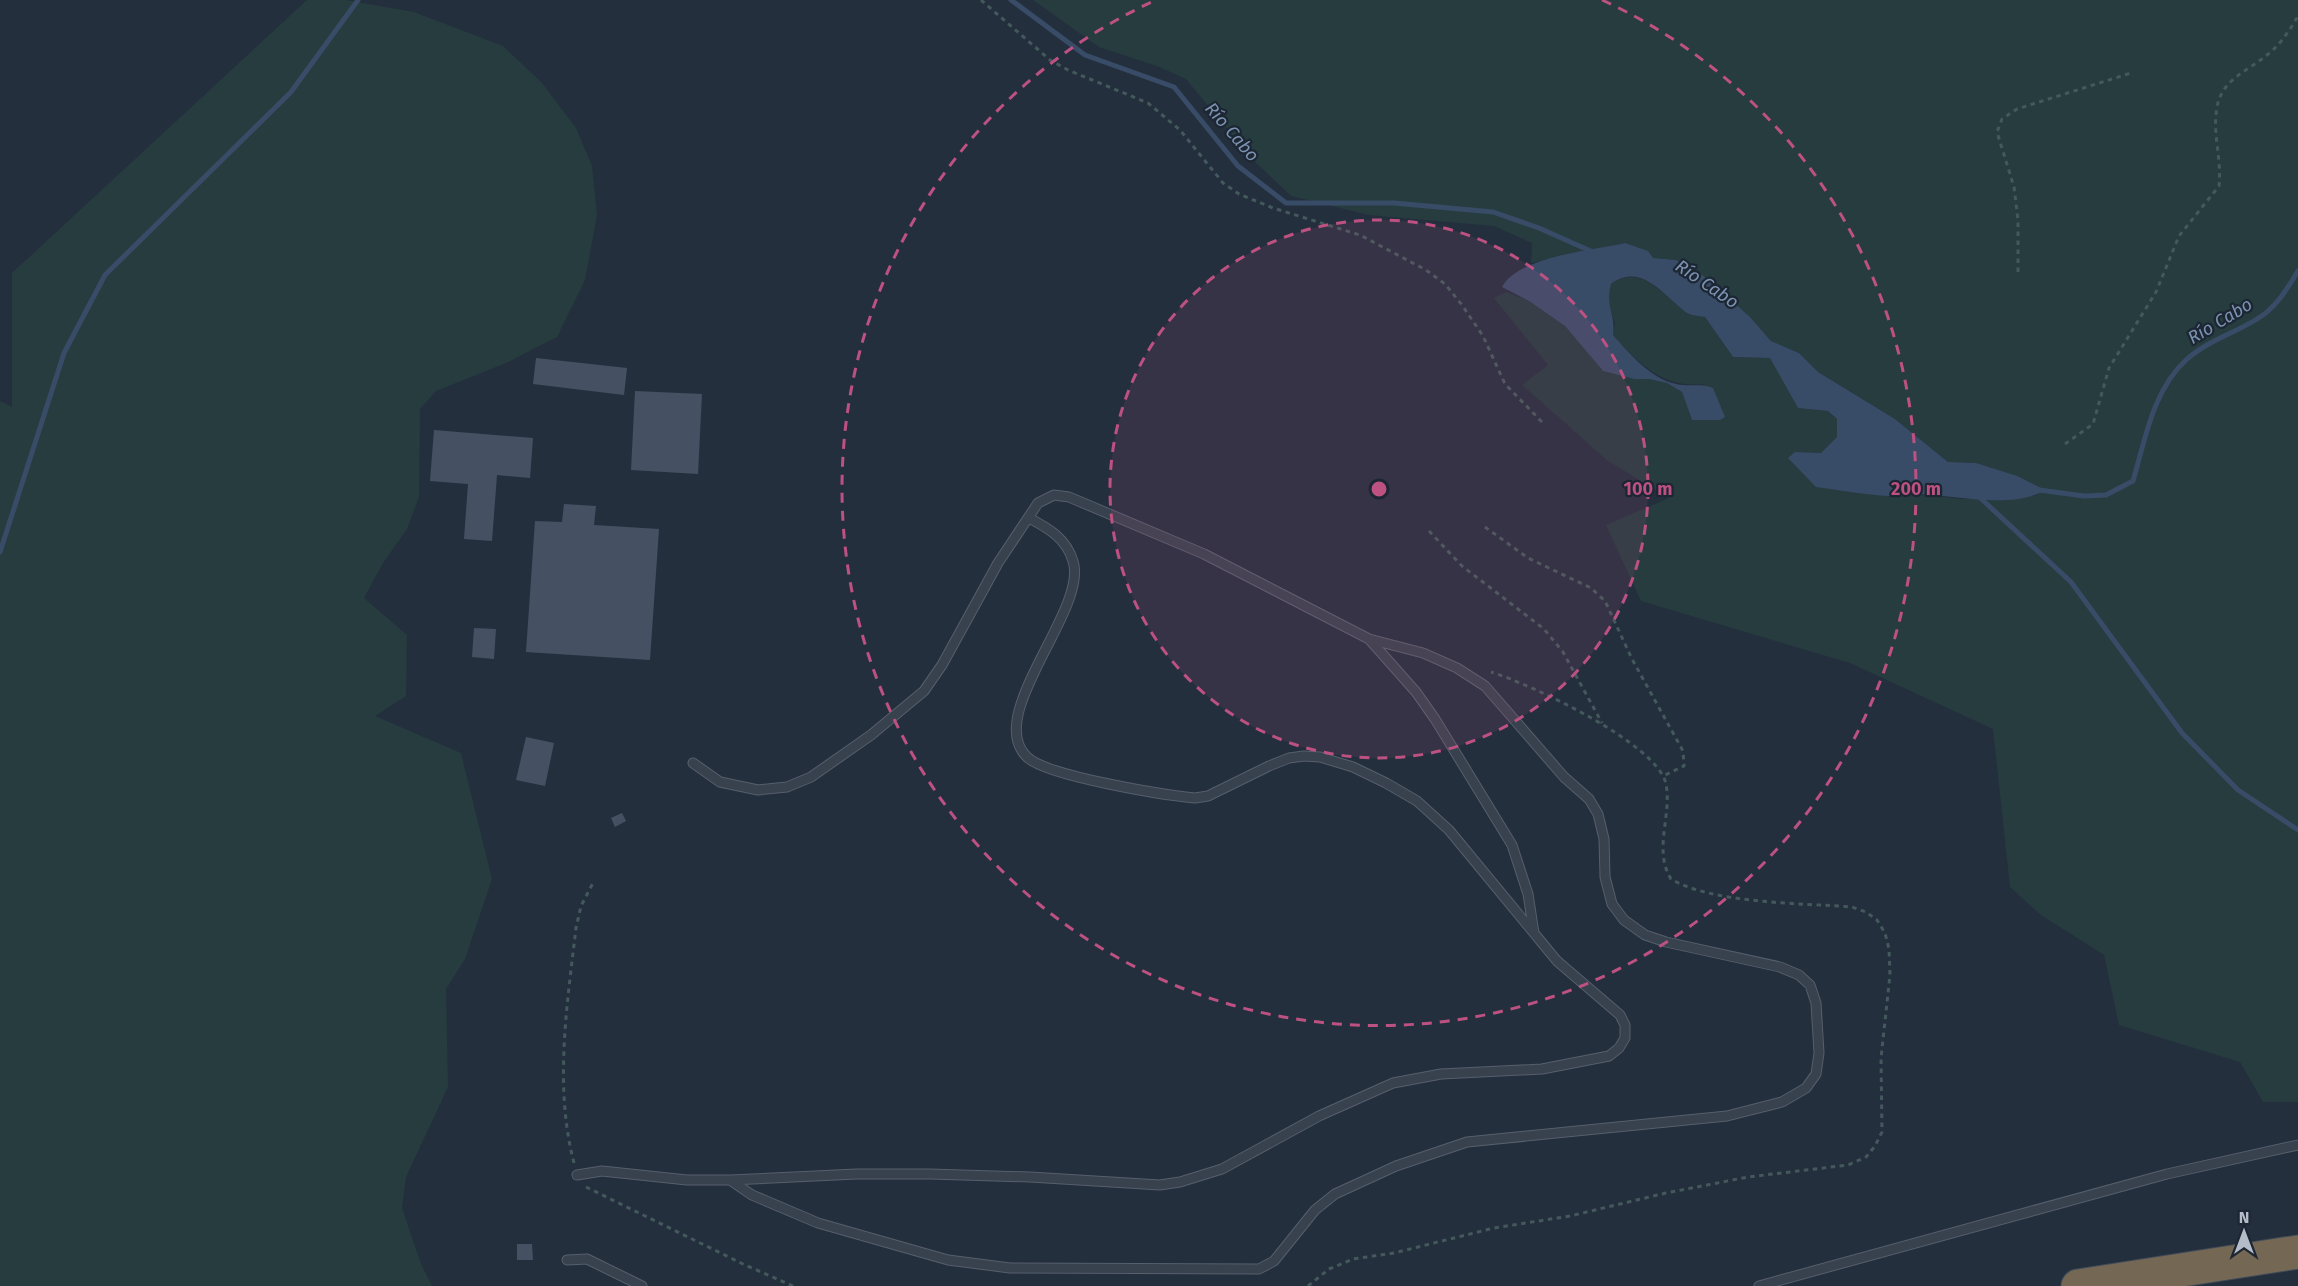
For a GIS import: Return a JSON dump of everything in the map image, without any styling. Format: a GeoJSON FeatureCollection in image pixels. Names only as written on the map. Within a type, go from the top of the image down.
{"type":"FeatureCollection","features":[{"type":"Feature","properties":{"kind":"highway"},"geometry":{"type":"LineString","coordinates":[[2078,1286],[2298,1252]]}},
{"type":"Feature","properties":{"kind":"lane"},"geometry":{"type":"LineString","coordinates":[[693,763],[720,782],[758,790],[787,786],[811,777],[871,735],[924,691],[942,665],[998,563],[1038,503],[1054,495],[1069,497],[1204,554],[1369,639],[1423,653],[1457,668],[1485,686],[1564,777],[1589,799],[1598,814],[1602,831],[1605,877],[1612,904],[1624,920],[1645,935],[1666,942],[1780,967],[1799,975],[1809,985],[1816,1003],[1819,1053],[1816,1074],[1806,1088],[1782,1102],[1727,1116],[1467,1142],[1396,1166],[1335,1194],[1315,1210],[1274,1261],[1259,1269],[1010,1268],[948,1260],[818,1223],[752,1195],[730,1180]]}},
{"type":"Feature","properties":{"kind":"lane"},"geometry":{"type":"LineString","coordinates":[[577,1175],[602,1171],[687,1180],[730,1180],[857,1174],[919,1174],[1030,1177],[1160,1185],[1201,1178],[1222,1169],[1319,1116],[1393,1083],[1441,1074],[1542,1069],[1609,1056],[1619,1048],[1624,1038],[1624,1025],[1620,1015],[1564,967],[1449,830],[1417,801],[1353,767],[1320,757],[1289,758],[1208,796],[1195,798],[1064,773],[1036,764],[1026,757],[1019,746],[1017,733],[1024,696],[1070,598],[1075,577],[1074,561],[1055,532],[1029,518]]}},
{"type":"Feature","properties":{"kind":"lane"},"geometry":{"type":"LineString","coordinates":[[1369,639],[1416,692],[1435,719],[1512,845],[1528,894],[1534,934]]}},
{"type":"Feature","properties":{"kind":"lane"},"geometry":{"type":"LineString","coordinates":[[1759,1286],[2167,1174],[2298,1145]]}},
{"type":"Feature","properties":{"kind":"lane"},"geometry":{"type":"LineString","coordinates":[[567,1260],[587,1259],[642,1286]]}},
{"type":"Feature","properties":{"kind":"path"},"geometry":{"type":"LineString","coordinates":[[981,0],[1050,60],[1068,70],[1149,104],[1180,130],[1223,183],[1239,194],[1273,208],[1360,235],[1426,270],[1445,284],[1483,336],[1505,384],[1542,422]]}},
{"type":"Feature","properties":{"kind":"path"},"geometry":{"type":"LineString","coordinates":[[2065,444],[2093,424],[2109,368],[2156,292],[2180,236],[2219,186],[2215,129],[2217,106],[2222,94],[2229,83],[2266,56],[2281,41],[2298,15]]}},
{"type":"Feature","properties":{"kind":"path"},"geometry":{"type":"LineString","coordinates":[[2018,272],[2018,220],[2014,187],[1997,132],[2002,119],[2017,109],[2131,73]]}},
{"type":"Feature","properties":{"kind":"path"},"geometry":{"type":"LineString","coordinates":[[1485,527],[1528,558],[1591,588],[1605,601],[1632,659],[1683,751],[1684,766],[1663,776]]}},
{"type":"Feature","properties":{"kind":"path"},"geometry":{"type":"LineString","coordinates":[[1429,531],[1462,566],[1544,629],[1563,652],[1603,724]]}},
{"type":"Feature","properties":{"kind":"path"},"geometry":{"type":"LineString","coordinates":[[1308,1286],[1329,1269],[1353,1259],[1394,1253],[1494,1228],[1570,1215],[1748,1177],[1848,1165],[1866,1157],[1882,1132],[1881,1059],[1890,975],[1889,949],[1885,933],[1877,920],[1866,912],[1852,908],[1696,891],[1671,879],[1662,857],[1667,799],[1663,776],[1651,761],[1603,724],[1578,710],[1505,676],[1485,670],[1457,668]]}},
{"type":"Feature","properties":{"kind":"path"},"geometry":{"type":"LineString","coordinates":[[594,881],[584,899],[576,928],[563,1066],[564,1114],[577,1175],[591,1191],[793,1286]]}},
{"type":"Feature","properties":{"kind":"green space"},"geometry":{"type":"Polygon","coordinates":[[[307,0],[346,0],[414,12],[503,46],[542,83],[576,128],[592,166],[597,215],[585,280],[557,337],[506,363],[436,391],[420,409],[419,497],[407,529],[383,563],[364,598],[407,635],[406,696],[375,716],[461,753],[492,879],[465,959],[446,989],[448,1087],[406,1177],[402,1208],[421,1264],[432,1286],[0,1286],[0,401],[12,407],[12,273],[307,0]]]}},
{"type":"Feature","properties":{"kind":"green space"},"geometry":{"type":"Polygon","coordinates":[[[1033,0],[2298,0],[2298,1102],[2263,1102],[2240,1062],[2119,1025],[2104,955],[2041,915],[2010,887],[1993,729],[1850,663],[1641,601],[1606,525],[1669,498],[1608,461],[1522,385],[1548,365],[1494,298],[1506,292],[1529,301],[1565,326],[1603,371],[1634,379],[1649,379],[1667,383],[1682,392],[1692,420],[1703,384],[1676,382],[1664,378],[1642,364],[1613,335],[1615,324],[1607,300],[1611,284],[1622,278],[1643,279],[1687,313],[1705,317],[1733,357],[1771,358],[1798,408],[1828,411],[1837,419],[1837,437],[1821,453],[1795,452],[1890,496],[1921,494],[1961,499],[2015,498],[2038,495],[1976,463],[1948,462],[1895,419],[1818,372],[1799,353],[1771,341],[1750,317],[1676,260],[1653,258],[1625,243],[1531,263],[1532,243],[1494,226],[1369,215],[1291,196],[1250,157],[1186,79],[1157,66],[1099,47],[1033,0]]]}},
{"type":"Feature","properties":{"kind":"water"},"geometry":{"type":"Polygon","coordinates":[[[1625,243],[1648,251],[1653,258],[1676,260],[1701,274],[1750,317],[1771,341],[1799,353],[1818,372],[1895,419],[1948,462],[1976,463],[2017,476],[2045,490],[2018,499],[1985,500],[1922,494],[1893,496],[1862,494],[1816,487],[1788,458],[1795,452],[1821,453],[1837,437],[1837,419],[1828,411],[1798,408],[1770,358],[1733,357],[1705,317],[1687,313],[1643,279],[1622,278],[1611,284],[1609,299],[1613,335],[1634,358],[1658,377],[1667,381],[1681,385],[1713,388],[1725,417],[1720,420],[1692,420],[1682,392],[1667,383],[1649,379],[1634,379],[1603,371],[1565,326],[1529,301],[1502,287],[1524,268],[1539,262],[1557,256],[1625,243]]]}},
{"type":"Feature","properties":{"kind":"building"},"geometry":{"type":"Polygon","coordinates":[[[536,358],[627,368],[624,395],[533,384],[536,358]]]}},
{"type":"Feature","properties":{"kind":"building"},"geometry":{"type":"Polygon","coordinates":[[[635,391],[702,394],[698,474],[631,470],[635,391]]]}},
{"type":"Feature","properties":{"kind":"building"},"geometry":{"type":"Polygon","coordinates":[[[434,430],[533,438],[530,478],[497,475],[492,541],[464,539],[468,484],[430,481],[434,430]]]}},
{"type":"Feature","properties":{"kind":"building"},"geometry":{"type":"Polygon","coordinates":[[[564,504],[596,506],[594,525],[659,529],[650,660],[526,652],[535,521],[562,522],[564,504]]]}},
{"type":"Feature","properties":{"kind":"building"},"geometry":{"type":"Polygon","coordinates":[[[474,628],[496,629],[494,659],[472,657],[474,628]]]}},
{"type":"Feature","properties":{"kind":"building"},"geometry":{"type":"Polygon","coordinates":[[[526,737],[554,743],[545,786],[516,780],[526,737]]]}},
{"type":"Feature","properties":{"kind":"building"},"geometry":{"type":"Polygon","coordinates":[[[622,813],[626,821],[615,827],[611,818],[622,813]]]}},
{"type":"Feature","properties":{"kind":"building"},"geometry":{"type":"Polygon","coordinates":[[[517,1244],[532,1244],[533,1260],[517,1260],[517,1244]]]}},
{"type":"Feature","properties":{"kind":"waterway"},"geometry":{"type":"LineString","coordinates":[[0,552],[64,353],[105,275],[291,92],[358,0]]}},
{"type":"Feature","properties":{"kind":"waterway","name":"Río Cabo"},"geometry":{"type":"LineString","coordinates":[[1011,0],[1085,55],[1174,87],[1238,166],[1286,203],[1394,203],[1493,212],[1539,228],[1595,253]]}},
{"type":"Feature","properties":{"kind":"waterway","name":"Río Cabo"},"geometry":{"type":"LineString","coordinates":[[2039,490],[2084,496],[2106,495],[2133,481],[2152,416],[2165,386],[2175,372],[2194,353],[2264,315],[2280,298],[2298,271]]}},
{"type":"Feature","properties":{"kind":"waterway"},"geometry":{"type":"LineString","coordinates":[[1976,494],[2071,582],[2182,733],[2238,790],[2298,830]]}}]}
